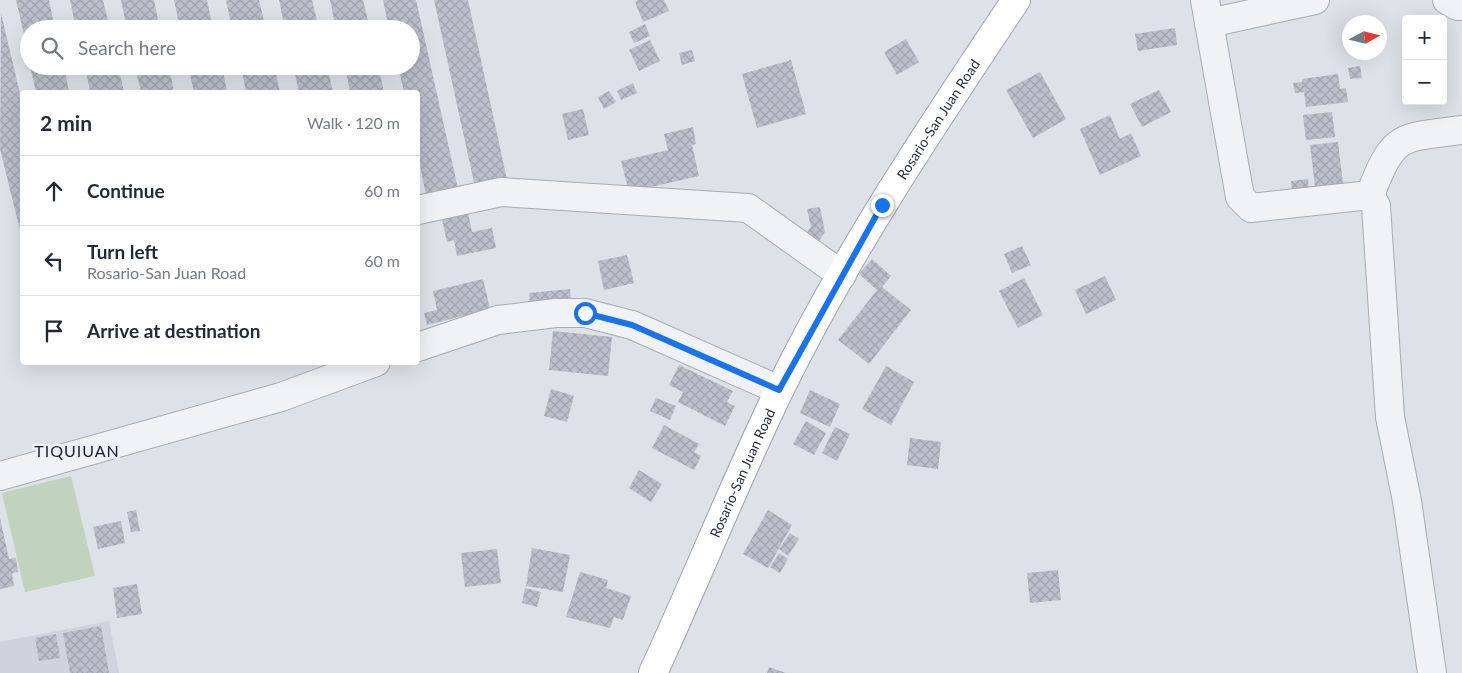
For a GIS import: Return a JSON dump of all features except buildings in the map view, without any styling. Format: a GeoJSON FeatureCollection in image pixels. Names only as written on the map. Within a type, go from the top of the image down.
{"type":"FeatureCollection","features":[{"type":"Feature","properties":{"kind":"main road","name":"Rosario-San Juan Road"},"geometry":{"type":"LineString","coordinates":[[653,673],[779,390],[882,205],[930,127],[1016,0]]}},
{"type":"Feature","properties":{"kind":"street"},"geometry":{"type":"LineString","coordinates":[[1315,0],[1207,12],[1240,196],[1251,208],[1370,195]]}},
{"type":"Feature","properties":{"kind":"street"},"geometry":{"type":"LineString","coordinates":[[1447,0],[1457,6],[1462,6]]}},
{"type":"Feature","properties":{"kind":"street"},"geometry":{"type":"LineString","coordinates":[[1370,195],[1392,148],[1410,137],[1462,130]]}},
{"type":"Feature","properties":{"kind":"street"},"geometry":{"type":"LineString","coordinates":[[420,210],[501,192],[748,208],[842,275]]}},
{"type":"Feature","properties":{"kind":"street"},"geometry":{"type":"LineString","coordinates":[[1370,195],[1376,206],[1390,417],[1407,501],[1432,673]]}},
{"type":"Feature","properties":{"kind":"street"},"geometry":{"type":"LineString","coordinates":[[420,346],[498,320],[556,313],[585,313],[632,325],[779,390]]}},
{"type":"Feature","properties":{"kind":"street"},"geometry":{"type":"LineString","coordinates":[[0,476],[281,398],[368,365]]}},
{"type":"Feature","properties":{"kind":"shaded area"},"geometry":{"type":"Polygon","coordinates":[[[109,621],[119,673],[0,673],[0,642],[109,621]]]}},
{"type":"Feature","properties":{"kind":"green space"},"geometry":{"type":"Polygon","coordinates":[[[71,476],[95,576],[25,592],[2,493],[71,476]]]}},
{"type":"Feature","properties":{"kind":"district","name":"TIQUIUAN"},"geometry":{"type":"Point","coordinates":[77,450]}},
{"type":"Feature","properties":{"kind":"route"},"geometry":{"type":"LineString","coordinates":[[585,313],[632,325],[779,390],[882,205]]}}]}
